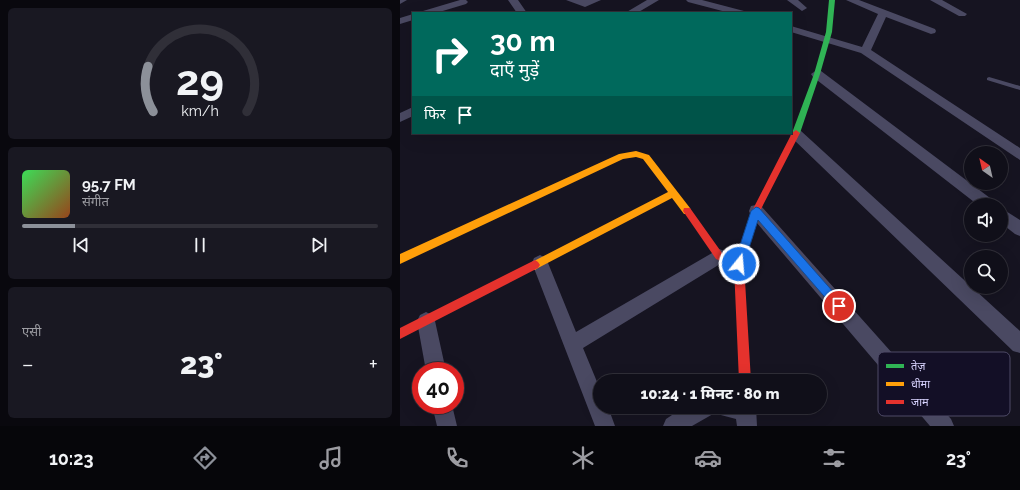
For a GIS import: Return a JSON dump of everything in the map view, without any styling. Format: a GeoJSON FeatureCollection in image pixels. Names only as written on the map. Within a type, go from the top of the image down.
{"type":"FeatureCollection","features":[{"type":"Feature","properties":{"kind":"street"},"geometry":{"type":"LineString","coordinates":[[513,0],[521,12]]}},
{"type":"Feature","properties":{"kind":"street"},"geometry":{"type":"LineString","coordinates":[[571,0],[585,4],[596,0]]}},
{"type":"Feature","properties":{"kind":"street"},"geometry":{"type":"LineString","coordinates":[[632,12],[654,0]]}},
{"type":"Feature","properties":{"kind":"street"},"geometry":{"type":"LineString","coordinates":[[691,0],[717,3],[739,12]]}},
{"type":"Feature","properties":{"kind":"street"},"geometry":{"type":"LineString","coordinates":[[792,0],[802,8]]}},
{"type":"Feature","properties":{"kind":"street"},"geometry":{"type":"LineString","coordinates":[[745,374],[739,264],[756,211],[796,134],[827,40],[832,0]]}},
{"type":"Feature","properties":{"kind":"street"},"geometry":{"type":"LineString","coordinates":[[851,0],[931,31]]}},
{"type":"Feature","properties":{"kind":"street"},"geometry":{"type":"LineString","coordinates":[[935,0],[962,14]]}},
{"type":"Feature","properties":{"kind":"street"},"geometry":{"type":"LineString","coordinates":[[429,12],[462,1],[468,12]]}},
{"type":"Feature","properties":{"kind":"street"},"geometry":{"type":"LineString","coordinates":[[865,51],[884,13]]}},
{"type":"Feature","properties":{"kind":"street"},"geometry":{"type":"LineString","coordinates":[[400,21],[412,17]]}},
{"type":"Feature","properties":{"kind":"street"},"geometry":{"type":"LineString","coordinates":[[792,29],[865,51],[1020,155]]}},
{"type":"Feature","properties":{"kind":"street"},"geometry":{"type":"LineString","coordinates":[[817,74],[980,198]]}},
{"type":"Feature","properties":{"kind":"street"},"geometry":{"type":"LineString","coordinates":[[400,118],[412,112]]}},
{"type":"Feature","properties":{"kind":"street"},"geometry":{"type":"LineString","coordinates":[[796,134],[1020,344]]}},
{"type":"Feature","properties":{"kind":"street"},"geometry":{"type":"LineString","coordinates":[[400,259],[628,154],[636,154],[646,157],[719,256],[739,264]]}},
{"type":"Feature","properties":{"kind":"street"},"geometry":{"type":"LineString","coordinates":[[400,334],[674,193]]}},
{"type":"Feature","properties":{"kind":"street"},"geometry":{"type":"LineString","coordinates":[[756,211],[879,352]]}},
{"type":"Feature","properties":{"kind":"street"},"geometry":{"type":"LineString","coordinates":[[1008,220],[1020,229]]}},
{"type":"Feature","properties":{"kind":"street"},"geometry":{"type":"LineString","coordinates":[[573,344],[719,256]]}},
{"type":"Feature","properties":{"kind":"street"},"geometry":{"type":"LineString","coordinates":[[540,263],[605,426]]}},
{"type":"Feature","properties":{"kind":"street"},"geometry":{"type":"LineString","coordinates":[[426,321],[434,362]]}},
{"type":"Feature","properties":{"kind":"street"},"geometry":{"type":"LineString","coordinates":[[444,414],[447,426]]}},
{"type":"Feature","properties":{"kind":"street"},"geometry":{"type":"LineString","coordinates":[[674,426],[692,414]]}},
{"type":"Feature","properties":{"kind":"street"},"geometry":{"type":"LineString","coordinates":[[935,416],[944,426]]}},
{"type":"Feature","properties":{"kind":"lane"},"geometry":{"type":"LineString","coordinates":[[989,79],[1020,88]]}},
{"type":"Feature","properties":{"kind":"traffic: fast"},"geometry":{"type":"LineString","coordinates":[[796,133],[817,74],[829,32],[832,0]]}},
{"type":"Feature","properties":{"kind":"traffic: slow"},"geometry":{"type":"LineString","coordinates":[[400,259],[622,156],[636,154],[646,157],[687,211]]}},
{"type":"Feature","properties":{"kind":"traffic: slow"},"geometry":{"type":"LineString","coordinates":[[535,265],[674,193]]}},
{"type":"Feature","properties":{"kind":"traffic: jam"},"geometry":{"type":"LineString","coordinates":[[745,374],[739,264],[756,211],[796,133]]}},
{"type":"Feature","properties":{"kind":"traffic: jam"},"geometry":{"type":"LineString","coordinates":[[687,211],[719,256],[739,264]]}},
{"type":"Feature","properties":{"kind":"traffic: jam"},"geometry":{"type":"LineString","coordinates":[[400,334],[535,265]]}},
{"type":"Feature","properties":{"kind":"route"},"geometry":{"type":"LineString","coordinates":[[739,264],[756,211],[839,306]]}}]}
